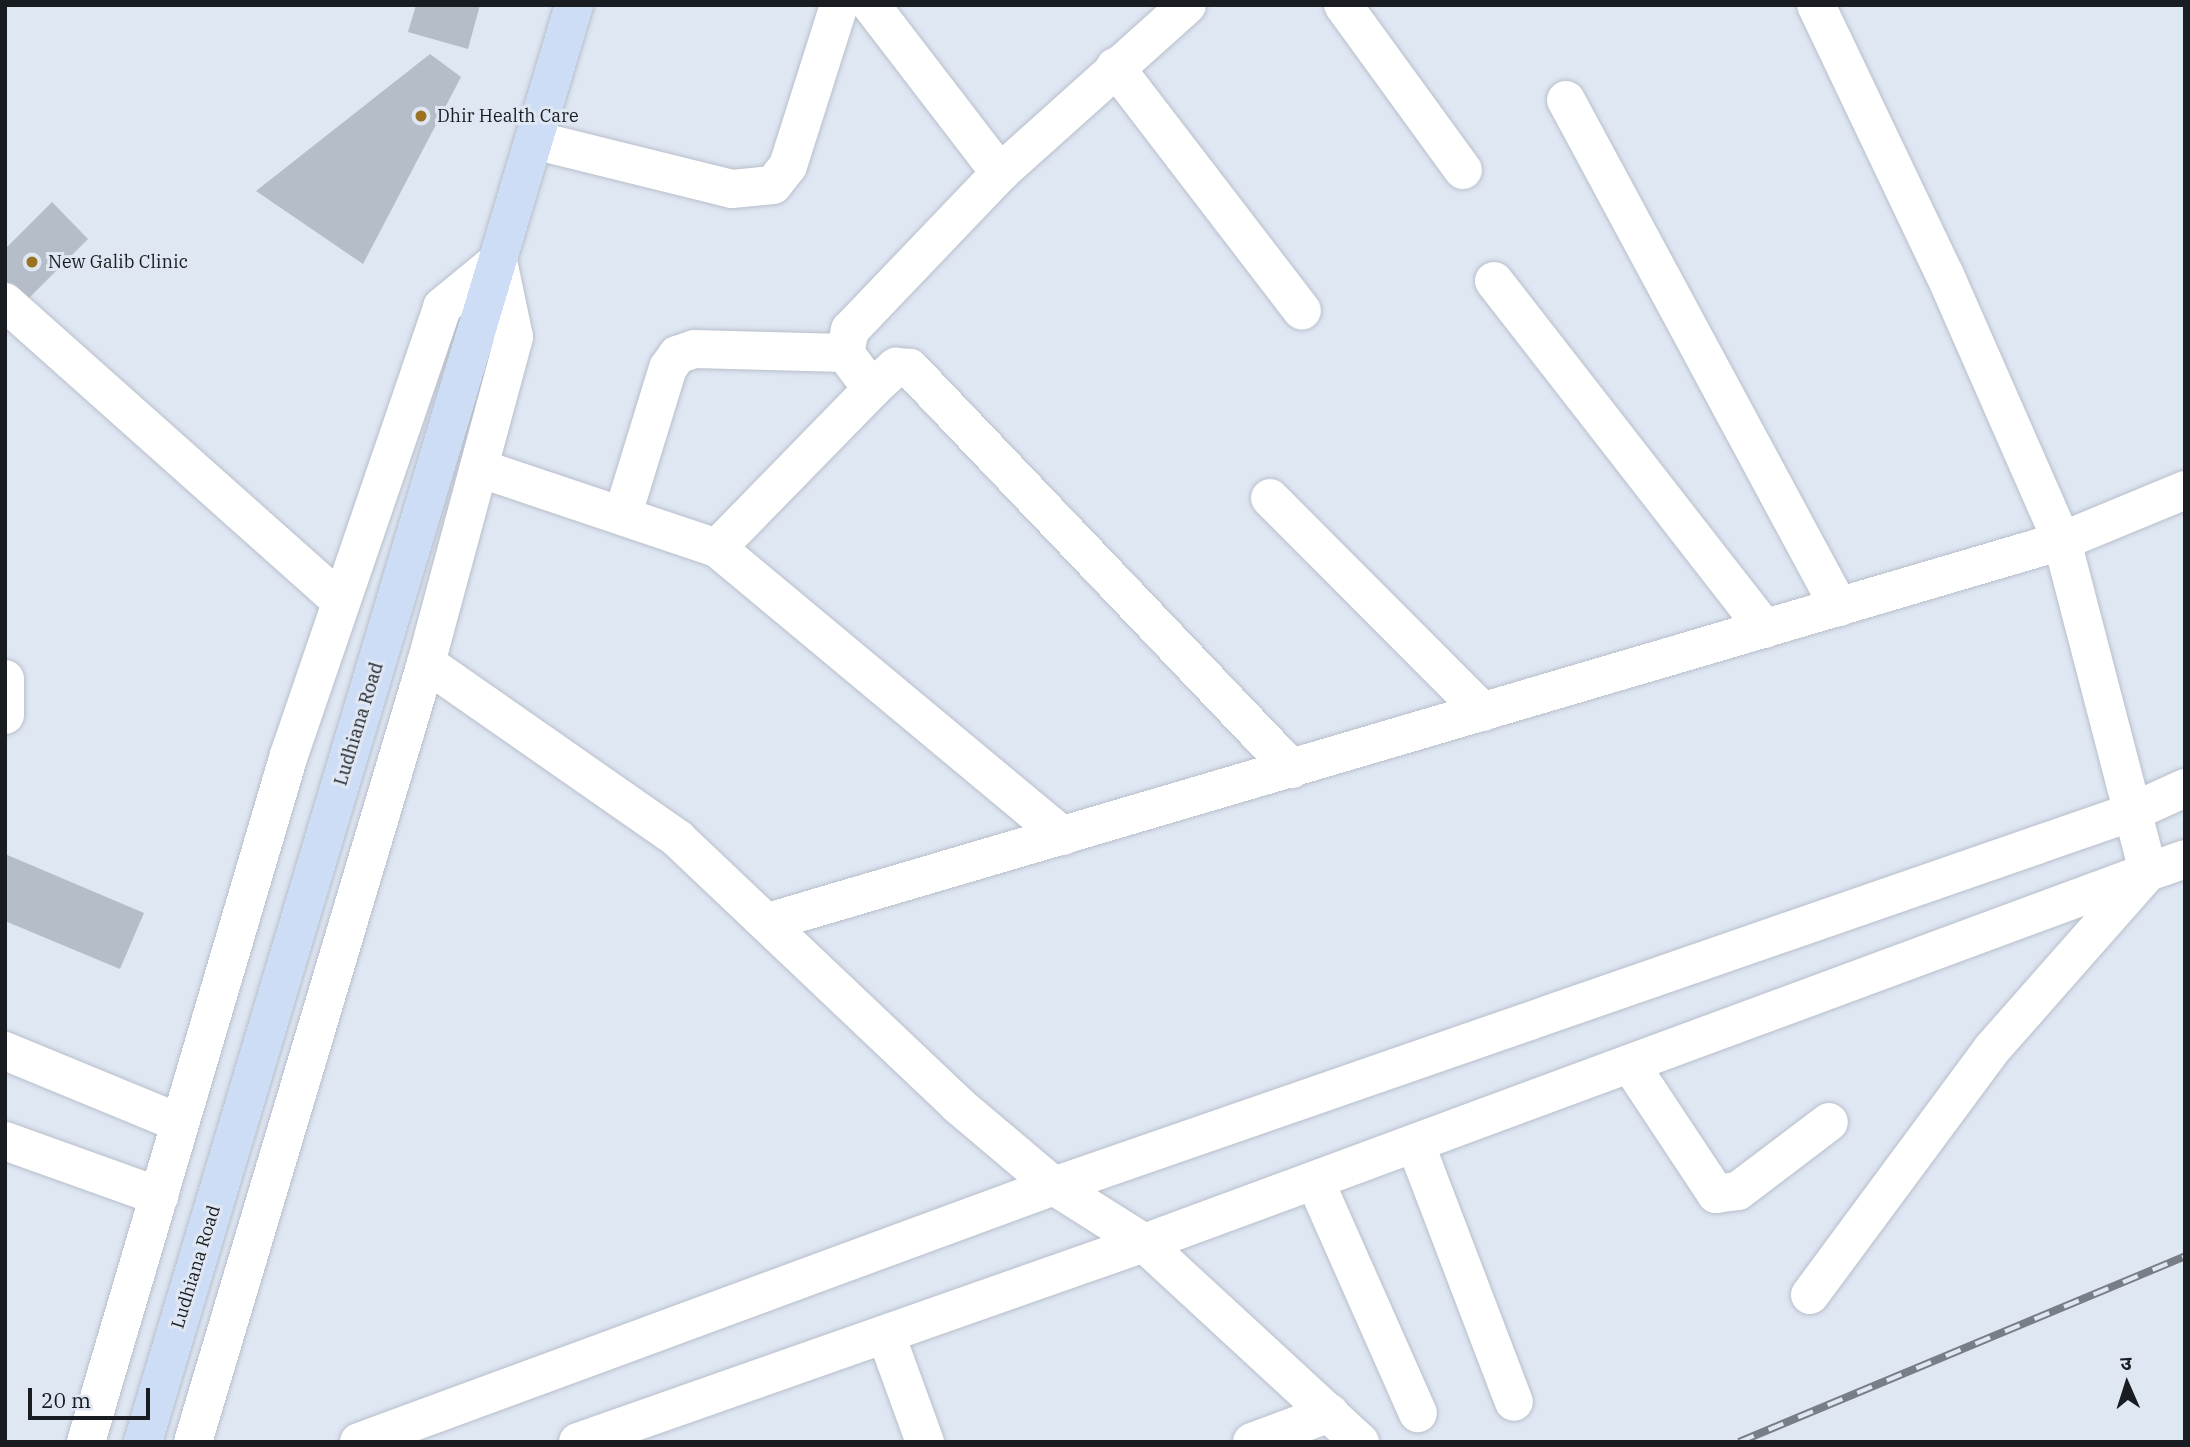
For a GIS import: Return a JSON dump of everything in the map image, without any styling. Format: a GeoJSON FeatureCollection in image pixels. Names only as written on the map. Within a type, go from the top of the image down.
{"type":"FeatureCollection","features":[{"type":"Feature","properties":{"kind":"main road","name":"Ludhiana Road"},"geometry":{"type":"LineString","coordinates":[[143,1442],[574,5]]}},
{"type":"Feature","properties":{"kind":"street"},"geometry":{"type":"LineString","coordinates":[[534,140],[732,189],[774,184],[788,166],[839,5]]}},
{"type":"Feature","properties":{"kind":"street"},"geometry":{"type":"LineString","coordinates":[[871,5],[1000,173]]}},
{"type":"Feature","properties":{"kind":"street"},"geometry":{"type":"LineString","coordinates":[[872,389],[845,353],[850,330],[1000,173],[1187,5]]}},
{"type":"Feature","properties":{"kind":"street"},"geometry":{"type":"LineString","coordinates":[[1343,5],[1464,170]]}},
{"type":"Feature","properties":{"kind":"street"},"geometry":{"type":"LineString","coordinates":[[1828,9],[2062,541],[2148,872]]}},
{"type":"Feature","properties":{"kind":"street"},"geometry":{"type":"LineString","coordinates":[[1115,67],[1302,311]]}},
{"type":"Feature","properties":{"kind":"street"},"geometry":{"type":"LineString","coordinates":[[1566,100],[1839,607]]}},
{"type":"Feature","properties":{"kind":"street"},"geometry":{"type":"LineString","coordinates":[[86,1442],[180,1123],[341,601],[442,307],[498,261],[514,337],[426,663],[192,1442]]}},
{"type":"Feature","properties":{"kind":"street"},"geometry":{"type":"LineString","coordinates":[[1494,281],[1765,629]]}},
{"type":"Feature","properties":{"kind":"street"},"geometry":{"type":"LineString","coordinates":[[5,302],[341,601]]}},
{"type":"Feature","properties":{"kind":"street"},"geometry":{"type":"LineString","coordinates":[[623,514],[668,368],[677,355],[694,349],[845,353]]}},
{"type":"Feature","properties":{"kind":"street"},"geometry":{"type":"LineString","coordinates":[[717,548],[895,367],[910,368],[1292,769]]}},
{"type":"Feature","properties":{"kind":"street"},"geometry":{"type":"LineString","coordinates":[[479,468],[623,514],[717,548],[1063,836]]}},
{"type":"Feature","properties":{"kind":"street"},"geometry":{"type":"LineString","coordinates":[[768,922],[2062,541],[2185,490]]}},
{"type":"Feature","properties":{"kind":"street"},"geometry":{"type":"LineString","coordinates":[[1270,498],[1483,712]]}},
{"type":"Feature","properties":{"kind":"street"},"geometry":{"type":"LineString","coordinates":[[426,663],[678,839],[958,1105],[1055,1186],[1144,1243],[1360,1442]]}},
{"type":"Feature","properties":{"kind":"street"},"geometry":{"type":"LineString","coordinates":[[5,679],[5,715]]}},
{"type":"Feature","properties":{"kind":"street"},"geometry":{"type":"LineString","coordinates":[[359,1442],[1055,1186],[2132,812],[2185,788]]}},
{"type":"Feature","properties":{"kind":"street"},"geometry":{"type":"LineString","coordinates":[[578,1442],[1315,1181],[2185,859]]}},
{"type":"Feature","properties":{"kind":"street"},"geometry":{"type":"LineString","coordinates":[[1810,1296],[1992,1049],[2148,872]]}},
{"type":"Feature","properties":{"kind":"street"},"geometry":{"type":"LineString","coordinates":[[5,1051],[180,1123]]}},
{"type":"Feature","properties":{"kind":"street"},"geometry":{"type":"LineString","coordinates":[[1630,1065],[1716,1194],[1738,1191],[1829,1122]]}},
{"type":"Feature","properties":{"kind":"street"},"geometry":{"type":"LineString","coordinates":[[5,1141],[159,1196]]}},
{"type":"Feature","properties":{"kind":"street"},"geometry":{"type":"LineString","coordinates":[[1415,1143],[1514,1402]]}},
{"type":"Feature","properties":{"kind":"street"},"geometry":{"type":"LineString","coordinates":[[1315,1181],[1418,1413]]}},
{"type":"Feature","properties":{"kind":"street"},"geometry":{"type":"LineString","coordinates":[[886,1335],[925,1442]]}},
{"type":"Feature","properties":{"kind":"street"},"geometry":{"type":"LineString","coordinates":[[1252,1442],[1330,1413]]}},
{"type":"Feature","properties":{"kind":"building"},"geometry":{"type":"Polygon","coordinates":[[[416,5],[480,5],[468,49],[408,32],[416,5]]]}},
{"type":"Feature","properties":{"kind":"building"},"geometry":{"type":"Polygon","coordinates":[[[430,54],[461,77],[363,264],[256,191],[430,54]]]}},
{"type":"Feature","properties":{"kind":"building"},"geometry":{"type":"Polygon","coordinates":[[[52,202],[88,239],[26,301],[5,280],[5,249],[52,202]]]}},
{"type":"Feature","properties":{"kind":"building"},"geometry":{"type":"Polygon","coordinates":[[[5,854],[144,913],[120,969],[5,921],[5,854]]]}},
{"type":"Feature","properties":{"kind":"railway"},"geometry":{"type":"LineString","coordinates":[[1739,1442],[2185,1256]]}},
{"type":"Feature","properties":{"kind":"place","name":"Dhir Health Care"},"geometry":{"type":"Point","coordinates":[421,116]}},
{"type":"Feature","properties":{"kind":"place","name":"New Galib Clinic"},"geometry":{"type":"Point","coordinates":[32,262]}}]}
